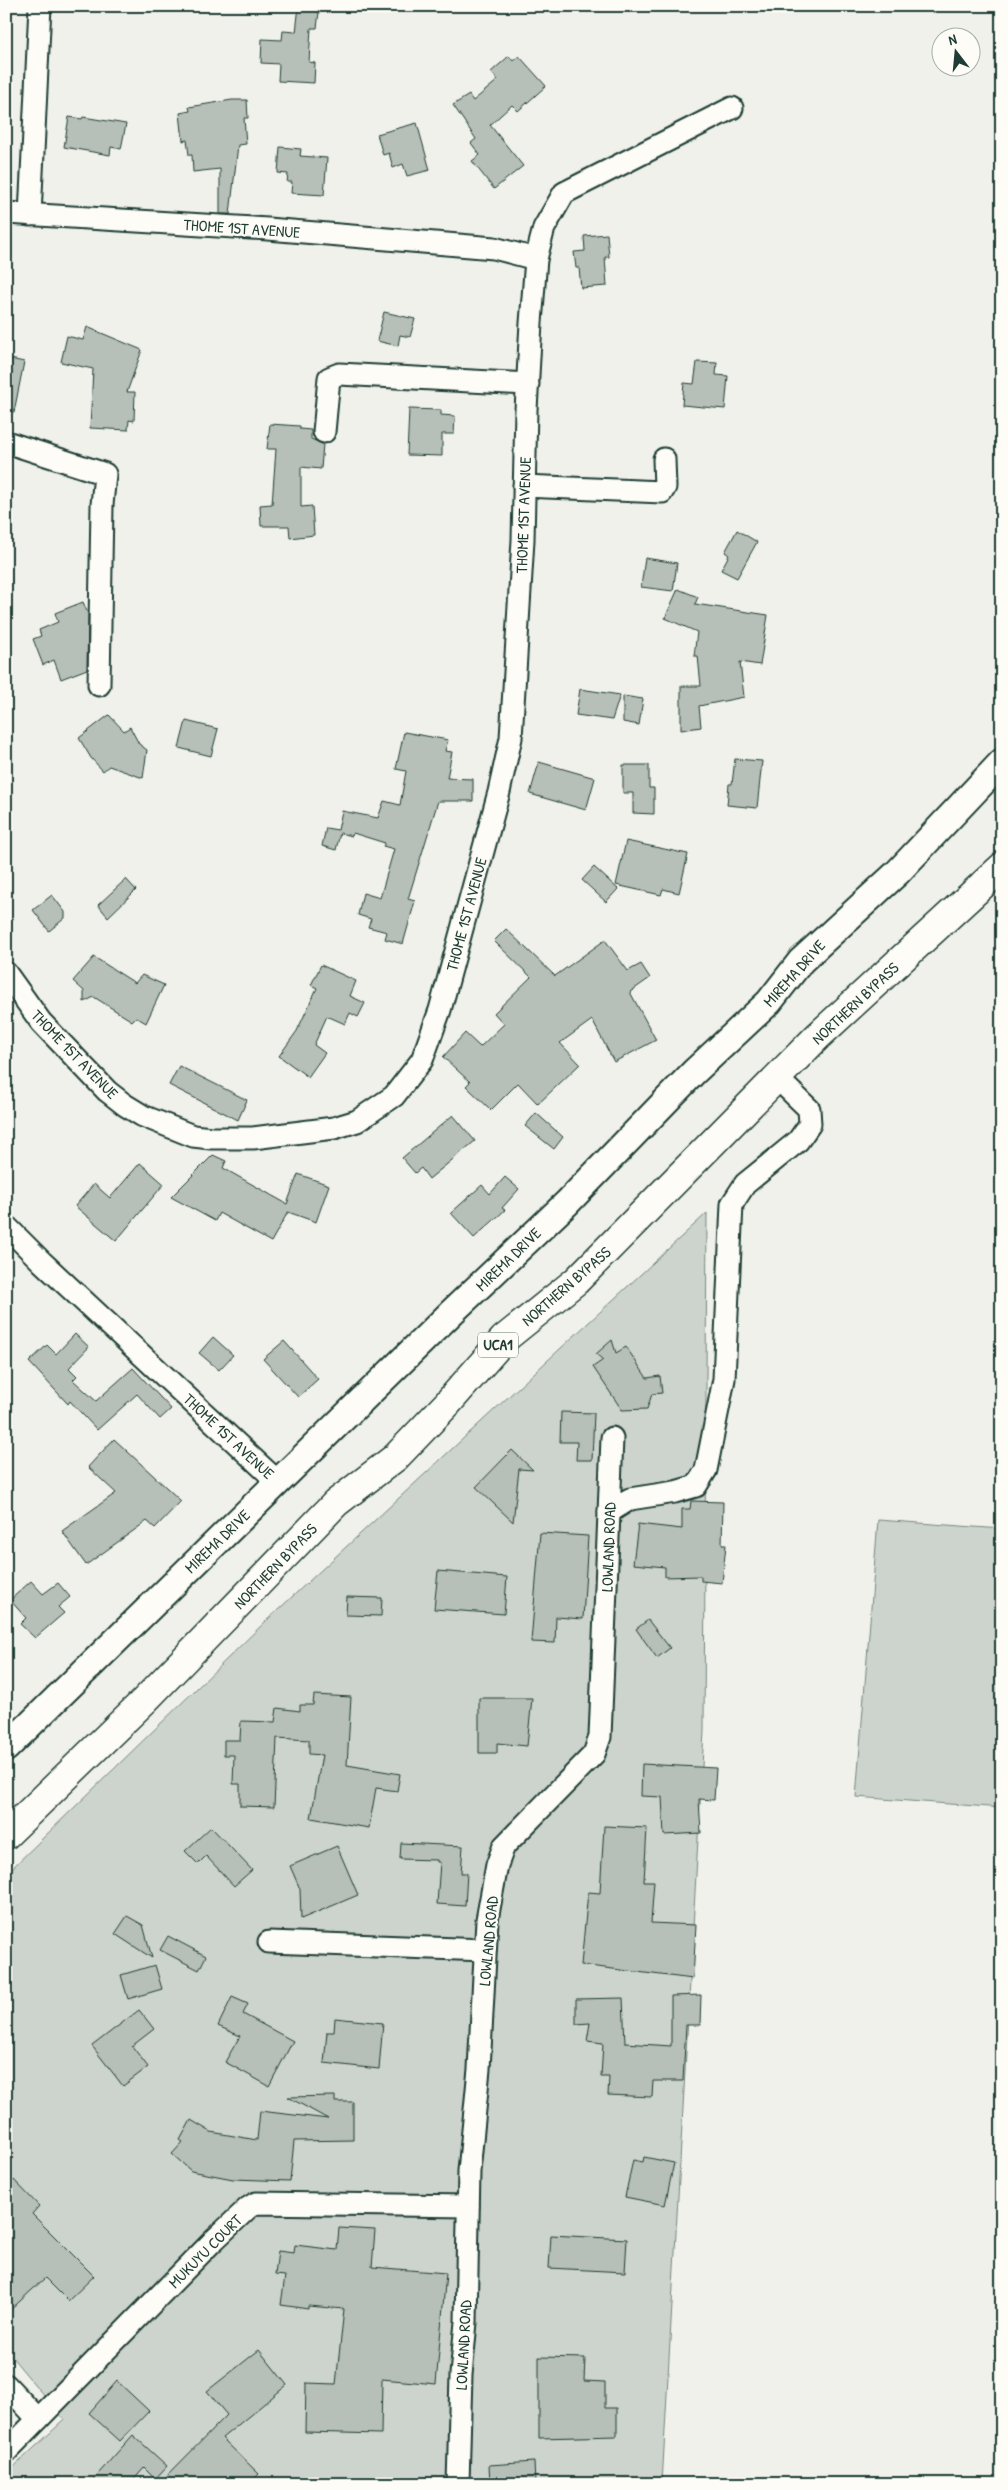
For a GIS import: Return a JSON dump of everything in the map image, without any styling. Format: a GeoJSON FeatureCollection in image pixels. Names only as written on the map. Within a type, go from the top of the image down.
{"type":"FeatureCollection","features":[{"type":"Feature","properties":{"kind":"main road","name":"NORTHERN BYPASS"},"geometry":{"type":"LineString","coordinates":[[6,1835],[145,1700],[336,1503],[396,1456],[447,1404],[504,1339],[576,1281],[778,1079],[818,1036],[1002,866]]}},
{"type":"Feature","properties":{"kind":"street"},"geometry":{"type":"LineString","coordinates":[[30,215],[40,6]]}},
{"type":"Feature","properties":{"kind":"street","name":"THOME 1ST AVENUE"},"geometry":{"type":"LineString","coordinates":[[6,973],[41,1022],[107,1091],[124,1106],[143,1116],[193,1136],[252,1138],[334,1128],[357,1121],[394,1096],[422,1060],[440,1010],[499,792],[509,747],[520,604],[528,384],[536,259],[544,228],[564,193],[732,108]]}},
{"type":"Feature","properties":{"kind":"street","name":"THOME 1ST AVENUE"},"geometry":{"type":"LineString","coordinates":[[6,213],[268,229],[484,248],[536,259]]}},
{"type":"Feature","properties":{"kind":"street"},"geometry":{"type":"LineString","coordinates":[[324,432],[329,378],[339,374],[528,384]]}},
{"type":"Feature","properties":{"kind":"street"},"geometry":{"type":"LineString","coordinates":[[6,442],[105,474],[102,505],[99,685]]}},
{"type":"Feature","properties":{"kind":"street"},"geometry":{"type":"LineString","coordinates":[[524,486],[662,492],[665,487],[664,459]]}},
{"type":"Feature","properties":{"kind":"street","name":"MIREMA DRIVE"},"geometry":{"type":"LineString","coordinates":[[6,1748],[566,1203],[694,1072],[769,1002],[801,961],[896,873],[1002,762]]}},
{"type":"Feature","properties":{"kind":"street"},"geometry":{"type":"LineString","coordinates":[[609,1512],[630,1499],[675,1492],[696,1486],[706,1470],[724,1379],[732,1204],[745,1184],[798,1141],[810,1124],[809,1109],[778,1079]]}},
{"type":"Feature","properties":{"kind":"street","name":"THOME 1ST AVENUE"},"geometry":{"type":"LineString","coordinates":[[6,1226],[42,1262],[278,1482]]}},
{"type":"Feature","properties":{"kind":"street","name":"LOWLAND ROAD"},"geometry":{"type":"LineString","coordinates":[[458,2484],[461,2374],[466,2322],[469,2170],[479,2069],[485,1950],[490,1902],[497,1864],[504,1846],[594,1754],[600,1737],[612,1438]]}},
{"type":"Feature","properties":{"kind":"street"},"geometry":{"type":"LineString","coordinates":[[269,1942],[485,1950]]}},
{"type":"Feature","properties":{"kind":"street","name":"MUKUYU COURT"},"geometry":{"type":"LineString","coordinates":[[6,2452],[218,2236],[256,2203],[468,2206]]}},
{"type":"Feature","properties":{"kind":"street"},"geometry":{"type":"LineString","coordinates":[[6,2384],[38,2419]]}},
{"type":"Feature","properties":{"kind":"shaded area"},"geometry":{"type":"Polygon","coordinates":[[[707,1213],[704,1731],[662,2484],[6,2484],[6,2474],[64,2420],[6,2350],[6,1874],[266,1621],[707,1213]]]}},
{"type":"Feature","properties":{"kind":"shaded area"},"geometry":{"type":"Polygon","coordinates":[[[878,1520],[1002,1529],[1002,1808],[856,1797],[878,1520]]]}},
{"type":"Feature","properties":{"kind":"building"},"geometry":{"type":"Polygon","coordinates":[[[299,6],[312,6],[312,11],[319,12],[317,28],[311,28],[309,62],[315,63],[314,83],[278,81],[279,64],[261,63],[262,39],[282,40],[283,31],[296,32],[299,6]]]}},
{"type":"Feature","properties":{"kind":"building"},"geometry":{"type":"Polygon","coordinates":[[[509,56],[513,61],[519,56],[546,86],[518,111],[512,105],[490,125],[523,166],[494,189],[472,161],[480,155],[471,143],[476,139],[453,105],[469,95],[473,101],[498,80],[491,72],[509,56]]]}},
{"type":"Feature","properties":{"kind":"building"},"geometry":{"type":"Polygon","coordinates":[[[232,100],[247,100],[248,118],[244,118],[246,144],[238,145],[230,214],[220,214],[220,169],[193,172],[192,155],[189,155],[187,140],[183,141],[180,113],[190,111],[189,107],[232,100]]]}},
{"type":"Feature","properties":{"kind":"building"},"geometry":{"type":"Polygon","coordinates":[[[69,117],[82,119],[83,117],[126,124],[121,149],[111,147],[110,155],[64,147],[69,117]]]}},
{"type":"Feature","properties":{"kind":"building"},"geometry":{"type":"Polygon","coordinates":[[[417,123],[430,170],[407,176],[403,164],[393,168],[389,153],[383,155],[377,134],[417,123]]]}},
{"type":"Feature","properties":{"kind":"building"},"geometry":{"type":"Polygon","coordinates":[[[280,147],[301,149],[300,156],[327,158],[324,195],[291,193],[292,182],[287,182],[288,174],[278,173],[280,147]]]}},
{"type":"Feature","properties":{"kind":"building"},"geometry":{"type":"Polygon","coordinates":[[[607,234],[609,257],[605,257],[607,286],[581,288],[579,268],[576,268],[574,252],[585,251],[584,236],[607,234]]]}},
{"type":"Feature","properties":{"kind":"building"},"geometry":{"type":"Polygon","coordinates":[[[384,312],[415,319],[410,337],[400,335],[398,346],[377,341],[384,312]]]}},
{"type":"Feature","properties":{"kind":"building"},"geometry":{"type":"Polygon","coordinates":[[[87,327],[142,350],[127,392],[135,392],[134,421],[129,420],[128,430],[90,428],[93,369],[61,362],[67,336],[83,340],[87,327]]]}},
{"type":"Feature","properties":{"kind":"building"},"geometry":{"type":"Polygon","coordinates":[[[6,358],[24,362],[14,412],[6,412],[6,358]]]}},
{"type":"Feature","properties":{"kind":"building"},"geometry":{"type":"Polygon","coordinates":[[[697,362],[717,363],[716,375],[728,376],[725,409],[682,405],[684,383],[694,384],[697,362]]]}},
{"type":"Feature","properties":{"kind":"building"},"geometry":{"type":"Polygon","coordinates":[[[409,409],[441,410],[441,415],[455,416],[454,434],[442,434],[442,456],[407,455],[409,409]]]}},
{"type":"Feature","properties":{"kind":"building"},"geometry":{"type":"Polygon","coordinates":[[[270,424],[300,426],[300,429],[311,430],[311,439],[323,444],[321,469],[301,467],[301,507],[312,506],[314,535],[290,538],[289,526],[261,526],[260,505],[272,504],[276,449],[267,449],[270,424]]]}},
{"type":"Feature","properties":{"kind":"building"},"geometry":{"type":"Polygon","coordinates":[[[737,530],[757,542],[737,578],[721,570],[729,555],[725,552],[737,530]]]}},
{"type":"Feature","properties":{"kind":"building"},"geometry":{"type":"Polygon","coordinates":[[[645,558],[677,563],[673,591],[641,587],[645,558]]]}},
{"type":"Feature","properties":{"kind":"building"},"geometry":{"type":"Polygon","coordinates":[[[678,589],[698,597],[695,604],[768,615],[760,665],[740,662],[744,697],[699,706],[701,727],[681,730],[681,686],[701,686],[698,656],[694,656],[697,632],[665,618],[678,589]]]}},
{"type":"Feature","properties":{"kind":"building"},"geometry":{"type":"Polygon","coordinates":[[[83,602],[88,614],[87,669],[61,679],[54,660],[43,665],[33,639],[41,636],[39,630],[58,622],[55,613],[83,602]]]}},
{"type":"Feature","properties":{"kind":"building"},"geometry":{"type":"Polygon","coordinates":[[[580,689],[620,695],[612,720],[576,715],[580,689]]]}},
{"type":"Feature","properties":{"kind":"building"},"geometry":{"type":"Polygon","coordinates":[[[623,696],[643,699],[639,725],[623,722],[623,696]]]}},
{"type":"Feature","properties":{"kind":"building"},"geometry":{"type":"Polygon","coordinates":[[[109,715],[124,731],[130,727],[139,744],[147,750],[143,778],[109,766],[103,771],[91,758],[79,738],[109,715]]]}},
{"type":"Feature","properties":{"kind":"building"},"geometry":{"type":"Polygon","coordinates":[[[186,721],[218,729],[211,756],[179,748],[186,721]]]}},
{"type":"Feature","properties":{"kind":"building"},"geometry":{"type":"Polygon","coordinates":[[[404,732],[448,740],[445,751],[452,752],[447,778],[473,779],[473,801],[438,801],[408,899],[415,901],[403,944],[385,939],[387,932],[368,927],[371,919],[358,915],[363,893],[380,898],[394,849],[383,846],[385,843],[353,833],[352,836],[340,833],[336,850],[322,846],[326,828],[338,830],[342,811],[378,818],[384,801],[400,805],[406,771],[396,769],[404,732]]]}},
{"type":"Feature","properties":{"kind":"building"},"geometry":{"type":"Polygon","coordinates":[[[735,759],[762,761],[757,808],[727,805],[729,784],[732,784],[735,759]]]}},
{"type":"Feature","properties":{"kind":"building"},"geometry":{"type":"Polygon","coordinates":[[[539,762],[595,778],[586,810],[530,794],[539,762]]]}},
{"type":"Feature","properties":{"kind":"building"},"geometry":{"type":"Polygon","coordinates":[[[623,765],[649,765],[649,788],[654,788],[654,814],[633,813],[633,793],[623,793],[623,765]]]}},
{"type":"Feature","properties":{"kind":"building"},"geometry":{"type":"Polygon","coordinates":[[[626,841],[688,854],[679,893],[663,889],[661,895],[616,885],[626,841]]]}},
{"type":"Feature","properties":{"kind":"building"},"geometry":{"type":"Polygon","coordinates":[[[594,867],[618,889],[606,902],[582,880],[594,867]]]}},
{"type":"Feature","properties":{"kind":"building"},"geometry":{"type":"Polygon","coordinates":[[[126,879],[136,890],[108,917],[98,905],[126,879]]]}},
{"type":"Feature","properties":{"kind":"building"},"geometry":{"type":"Polygon","coordinates":[[[52,895],[65,912],[65,918],[49,931],[33,910],[52,895]]]}},
{"type":"Feature","properties":{"kind":"building"},"geometry":{"type":"Polygon","coordinates":[[[506,929],[555,976],[605,940],[628,971],[641,964],[650,978],[630,992],[656,1040],[614,1062],[592,1020],[560,1043],[580,1064],[538,1104],[518,1083],[491,1110],[466,1086],[470,1082],[443,1057],[465,1033],[480,1047],[504,1024],[494,1013],[531,977],[494,941],[506,929]]]}},
{"type":"Feature","properties":{"kind":"building"},"geometry":{"type":"Polygon","coordinates":[[[94,957],[135,983],[142,975],[164,985],[146,1023],[136,1017],[132,1021],[94,997],[84,1002],[84,991],[73,981],[94,957]]]}},
{"type":"Feature","properties":{"kind":"building"},"geometry":{"type":"Polygon","coordinates":[[[321,965],[356,981],[350,996],[365,1003],[358,1017],[350,1013],[345,1024],[327,1016],[314,1045],[325,1053],[308,1077],[279,1056],[297,1031],[317,988],[311,985],[321,965]]]}},
{"type":"Feature","properties":{"kind":"building"},"geometry":{"type":"Polygon","coordinates":[[[179,1066],[247,1100],[238,1120],[169,1085],[179,1066]]]}},
{"type":"Feature","properties":{"kind":"building"},"geometry":{"type":"Polygon","coordinates":[[[536,1113],[563,1137],[554,1149],[525,1126],[536,1113]]]}},
{"type":"Feature","properties":{"kind":"building"},"geometry":{"type":"Polygon","coordinates":[[[453,1115],[475,1141],[429,1179],[421,1168],[415,1173],[402,1158],[453,1115]]]}},
{"type":"Feature","properties":{"kind":"building"},"geometry":{"type":"Polygon","coordinates":[[[213,1155],[226,1161],[223,1168],[287,1204],[298,1174],[329,1185],[316,1222],[288,1212],[271,1242],[219,1213],[215,1221],[171,1197],[213,1155]]]}},
{"type":"Feature","properties":{"kind":"building"},"geometry":{"type":"Polygon","coordinates":[[[140,1163],[164,1184],[116,1241],[75,1206],[94,1184],[110,1198],[140,1163]]]}},
{"type":"Feature","properties":{"kind":"building"},"geometry":{"type":"Polygon","coordinates":[[[505,1177],[519,1189],[502,1208],[505,1210],[474,1238],[451,1213],[482,1185],[490,1194],[505,1177]]]}},
{"type":"Feature","properties":{"kind":"building"},"geometry":{"type":"Polygon","coordinates":[[[75,1334],[89,1347],[69,1368],[77,1376],[73,1380],[96,1401],[133,1368],[171,1409],[160,1419],[137,1394],[97,1430],[70,1401],[68,1404],[29,1362],[47,1345],[56,1354],[75,1334]]]}},
{"type":"Feature","properties":{"kind":"building"},"geometry":{"type":"Polygon","coordinates":[[[213,1337],[233,1355],[219,1370],[199,1353],[213,1337]]]}},
{"type":"Feature","properties":{"kind":"building"},"geometry":{"type":"Polygon","coordinates":[[[612,1340],[616,1353],[626,1347],[647,1378],[660,1376],[662,1393],[652,1394],[647,1409],[622,1410],[593,1367],[603,1360],[596,1354],[612,1340]]]}},
{"type":"Feature","properties":{"kind":"building"},"geometry":{"type":"Polygon","coordinates":[[[284,1341],[318,1379],[298,1397],[263,1359],[284,1341]]]}},
{"type":"Feature","properties":{"kind":"building"},"geometry":{"type":"Polygon","coordinates":[[[561,1412],[594,1413],[592,1460],[576,1460],[577,1442],[560,1442],[561,1412]]]}},
{"type":"Feature","properties":{"kind":"building"},"geometry":{"type":"Polygon","coordinates":[[[114,1439],[181,1501],[155,1528],[147,1521],[86,1565],[62,1531],[116,1493],[88,1467],[114,1439]]]}},
{"type":"Feature","properties":{"kind":"building"},"geometry":{"type":"Polygon","coordinates":[[[512,1450],[533,1470],[519,1469],[513,1522],[476,1487],[512,1450]]]}},
{"type":"Feature","properties":{"kind":"building"},"geometry":{"type":"Polygon","coordinates":[[[691,1501],[723,1502],[722,1545],[726,1545],[722,1583],[701,1581],[701,1576],[665,1577],[665,1567],[633,1564],[638,1524],[682,1529],[682,1509],[690,1509],[691,1501]]]}},
{"type":"Feature","properties":{"kind":"building"},"geometry":{"type":"Polygon","coordinates":[[[540,1533],[588,1536],[583,1619],[556,1617],[555,1643],[531,1642],[540,1533]]]}},
{"type":"Feature","properties":{"kind":"building"},"geometry":{"type":"Polygon","coordinates":[[[438,1571],[507,1577],[504,1614],[434,1609],[438,1571]]]}},
{"type":"Feature","properties":{"kind":"building"},"geometry":{"type":"Polygon","coordinates":[[[31,1581],[43,1594],[58,1583],[70,1597],[58,1607],[64,1613],[35,1638],[20,1624],[26,1618],[10,1600],[31,1581]]]}},
{"type":"Feature","properties":{"kind":"building"},"geometry":{"type":"Polygon","coordinates":[[[347,1597],[382,1598],[381,1616],[346,1615],[347,1597]]]}},
{"type":"Feature","properties":{"kind":"building"},"geometry":{"type":"Polygon","coordinates":[[[648,1620],[670,1648],[657,1658],[636,1629],[648,1620]]]}},
{"type":"Feature","properties":{"kind":"building"},"geometry":{"type":"Polygon","coordinates":[[[314,1695],[351,1697],[347,1765],[400,1774],[397,1791],[376,1788],[369,1828],[311,1818],[322,1755],[309,1754],[309,1740],[277,1738],[274,1807],[240,1806],[240,1784],[233,1784],[234,1755],[224,1755],[224,1740],[240,1740],[241,1721],[275,1722],[277,1708],[300,1711],[300,1705],[313,1705],[314,1695]]]}},
{"type":"Feature","properties":{"kind":"building"},"geometry":{"type":"Polygon","coordinates":[[[479,1698],[532,1698],[527,1746],[497,1743],[497,1753],[479,1753],[479,1698]]]}},
{"type":"Feature","properties":{"kind":"building"},"geometry":{"type":"Polygon","coordinates":[[[642,1764],[716,1768],[714,1800],[699,1799],[701,1833],[664,1835],[662,1797],[641,1796],[642,1764]]]}},
{"type":"Feature","properties":{"kind":"building"},"geometry":{"type":"Polygon","coordinates":[[[604,1826],[647,1828],[644,1881],[654,1881],[651,1923],[696,1925],[693,1979],[581,1965],[588,1892],[600,1893],[604,1826]]]}},
{"type":"Feature","properties":{"kind":"building"},"geometry":{"type":"Polygon","coordinates":[[[211,1827],[252,1870],[234,1886],[206,1856],[198,1864],[185,1851],[211,1827]]]}},
{"type":"Feature","properties":{"kind":"building"},"geometry":{"type":"Polygon","coordinates":[[[401,1843],[463,1846],[461,1873],[467,1873],[465,1906],[437,1904],[440,1862],[437,1862],[437,1860],[400,1859],[401,1843]]]}},
{"type":"Feature","properties":{"kind":"building"},"geometry":{"type":"Polygon","coordinates":[[[337,1846],[358,1895],[301,1919],[300,1889],[290,1866],[337,1846]]]}},
{"type":"Feature","properties":{"kind":"building"},"geometry":{"type":"Polygon","coordinates":[[[127,1916],[143,1925],[152,1958],[115,1934],[127,1916]]]}},
{"type":"Feature","properties":{"kind":"building"},"geometry":{"type":"Polygon","coordinates":[[[168,1936],[206,1956],[199,1970],[160,1950],[168,1936]]]}},
{"type":"Feature","properties":{"kind":"building"},"geometry":{"type":"Polygon","coordinates":[[[155,1965],[162,1989],[128,1999],[121,1975],[155,1965]]]}},
{"type":"Feature","properties":{"kind":"building"},"geometry":{"type":"Polygon","coordinates":[[[701,1995],[700,2025],[686,2025],[683,2081],[653,2081],[652,2097],[608,2095],[609,2077],[601,2077],[603,2043],[587,2041],[590,2023],[576,2024],[576,1999],[623,1998],[625,2043],[671,2046],[671,1996],[701,1995]]]}},
{"type":"Feature","properties":{"kind":"building"},"geometry":{"type":"Polygon","coordinates":[[[232,1997],[248,2004],[243,2014],[293,2041],[269,2086],[225,2062],[240,2036],[218,2026],[232,1997]]]}},
{"type":"Feature","properties":{"kind":"building"},"geometry":{"type":"Polygon","coordinates":[[[139,2010],[154,2029],[132,2046],[148,2067],[123,2086],[92,2046],[139,2010]]]}},
{"type":"Feature","properties":{"kind":"building"},"geometry":{"type":"Polygon","coordinates":[[[335,2018],[383,2023],[379,2069],[324,2063],[327,2032],[334,2032],[335,2018]]]}},
{"type":"Feature","properties":{"kind":"building"},"geometry":{"type":"Polygon","coordinates":[[[335,2096],[335,2102],[353,2102],[353,2140],[294,2141],[290,2181],[233,2179],[191,2171],[172,2154],[183,2142],[180,2140],[191,2120],[211,2132],[257,2140],[260,2111],[328,2119],[288,2097],[335,2096]]]}},
{"type":"Feature","properties":{"kind":"building"},"geometry":{"type":"Polygon","coordinates":[[[644,2157],[674,2163],[665,2205],[625,2197],[633,2160],[643,2162],[644,2157]]]}},
{"type":"Feature","properties":{"kind":"building"},"geometry":{"type":"Polygon","coordinates":[[[14,2180],[39,2206],[32,2214],[94,2276],[68,2301],[45,2278],[6,2314],[6,2187],[14,2180]]]}},
{"type":"Feature","properties":{"kind":"building"},"geometry":{"type":"Polygon","coordinates":[[[339,2228],[375,2230],[372,2267],[446,2273],[436,2384],[382,2379],[381,2434],[305,2432],[306,2383],[336,2384],[344,2309],[308,2306],[308,2309],[281,2305],[285,2276],[275,2275],[278,2251],[294,2253],[295,2245],[337,2250],[339,2228]]]}},
{"type":"Feature","properties":{"kind":"building"},"geometry":{"type":"Polygon","coordinates":[[[551,2235],[627,2239],[625,2272],[549,2268],[551,2235]]]}},
{"type":"Feature","properties":{"kind":"building"},"geometry":{"type":"Polygon","coordinates":[[[259,2350],[287,2385],[222,2438],[259,2474],[249,2484],[159,2484],[227,2415],[207,2391],[259,2350]]]}},
{"type":"Feature","properties":{"kind":"building"},"geometry":{"type":"Polygon","coordinates":[[[539,2357],[585,2358],[584,2381],[605,2382],[605,2408],[617,2408],[617,2436],[539,2438],[539,2357]]]}},
{"type":"Feature","properties":{"kind":"building"},"geometry":{"type":"Polygon","coordinates":[[[117,2381],[149,2411],[120,2441],[89,2413],[117,2381]]]}},
{"type":"Feature","properties":{"kind":"building"},"geometry":{"type":"Polygon","coordinates":[[[133,2435],[167,2466],[155,2479],[144,2468],[130,2484],[89,2484],[133,2435]]]}},
{"type":"Feature","properties":{"kind":"building"},"geometry":{"type":"Polygon","coordinates":[[[534,2462],[535,2484],[490,2484],[489,2465],[534,2462]]]}}]}
